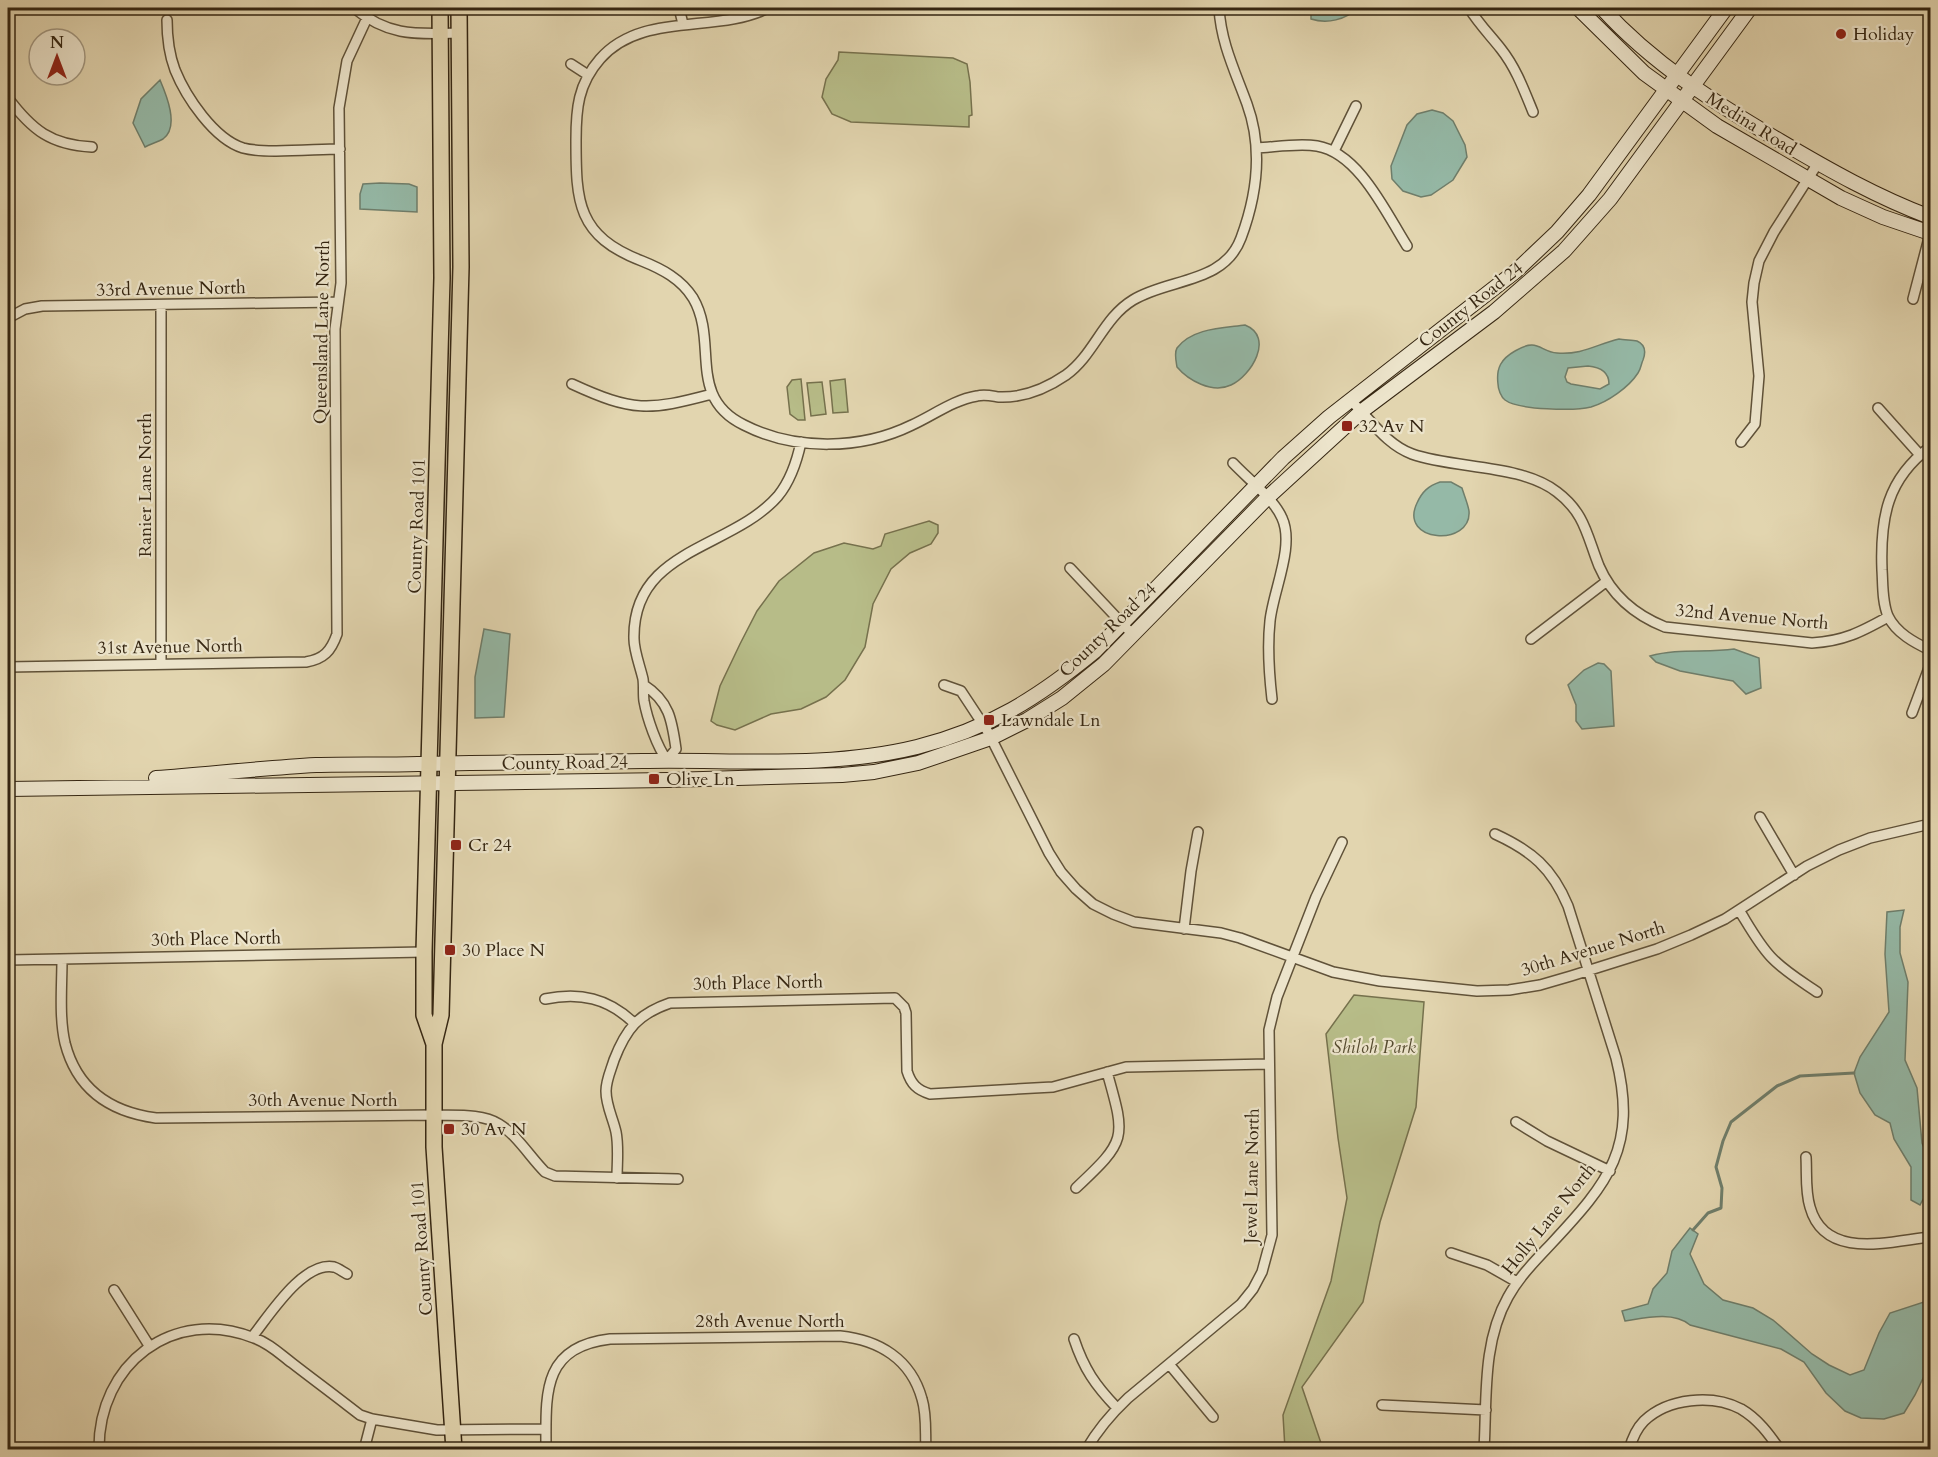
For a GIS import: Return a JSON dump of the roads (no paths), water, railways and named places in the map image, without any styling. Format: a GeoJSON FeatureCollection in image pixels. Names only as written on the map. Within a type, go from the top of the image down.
{"type":"FeatureCollection","features":[{"type":"Feature","properties":{"kind":"main road","name":"County Road 101"},"geometry":{"type":"LineString","coordinates":[[434,1044],[424,1016],[424,952],[442,278],[440,8]]}},
{"type":"Feature","properties":{"kind":"main road","name":"County Road 101"},"geometry":{"type":"LineString","coordinates":[[454,1449],[434,1115],[434,1044],[441,1015],[461,267],[459,8]]}},
{"type":"Feature","properties":{"kind":"street"},"geometry":{"type":"LineString","coordinates":[[354,8],[386,28],[404,33],[459,33]]}},
{"type":"Feature","properties":{"kind":"street"},"geometry":{"type":"LineString","coordinates":[[679,8],[683,24]]}},
{"type":"Feature","properties":{"kind":"street"},"geometry":{"type":"LineString","coordinates":[[768,8],[740,18],[683,24],[647,32],[612,48],[588,75],[577,104],[576,180],[582,211],[600,237],[612,247],[658,267],[672,276],[685,286],[694,299],[700,314],[705,368],[712,394],[733,419],[782,439],[833,444],[893,434],[951,404],[977,396],[1020,395],[1055,382],[1071,372],[1084,358],[1112,317],[1124,306],[1137,298],[1213,271],[1233,253],[1240,242],[1254,191],[1257,148],[1254,125],[1224,45],[1219,8]]}},
{"type":"Feature","properties":{"kind":"street"},"geometry":{"type":"LineString","coordinates":[[1469,8],[1515,69],[1533,112]]}},
{"type":"Feature","properties":{"kind":"street","name":"Medina Road"},"geometry":{"type":"LineString","coordinates":[[1578,8],[1644,73],[1717,126],[1841,198],[1883,217],[1930,233]]}},
{"type":"Feature","properties":{"kind":"street","name":"Medina Road"},"geometry":{"type":"LineString","coordinates":[[1602,8],[1626,34],[1692,87],[1818,163],[1891,202],[1930,217]]}},
{"type":"Feature","properties":{"kind":"street","name":"County Road 24"},"geometry":{"type":"LineString","coordinates":[[8,789],[668,780],[842,775],[874,772],[918,763],[987,732],[1065,677],[1095,651],[1255,486],[1329,417],[1516,271],[1557,232],[1589,195],[1726,8]]}},
{"type":"Feature","properties":{"kind":"street","name":"County Road 24"},"geometry":{"type":"LineString","coordinates":[[8,789],[317,765],[667,760],[790,762],[847,759],[883,755],[987,732],[1027,720],[1062,698],[1104,664],[1267,498],[1362,411],[1494,312],[1564,251],[1610,199],[1750,8]]}},
{"type":"Feature","properties":{"kind":"street","name":"Queensland Lane North"},"geometry":{"type":"LineString","coordinates":[[330,650],[338,634],[335,329],[341,283],[339,108],[347,61],[367,18]]}},
{"type":"Feature","properties":{"kind":"street"},"geometry":{"type":"LineString","coordinates":[[167,20],[167,37],[175,70],[216,132],[244,148],[340,149]]}},
{"type":"Feature","properties":{"kind":"street"},"geometry":{"type":"LineString","coordinates":[[571,64],[588,75]]}},
{"type":"Feature","properties":{"kind":"street"},"geometry":{"type":"LineString","coordinates":[[8,98],[28,122],[57,142],[93,147]]}},
{"type":"Feature","properties":{"kind":"street"},"geometry":{"type":"LineString","coordinates":[[1334,151],[1356,106]]}},
{"type":"Feature","properties":{"kind":"street"},"geometry":{"type":"LineString","coordinates":[[1257,148],[1310,146],[1334,151],[1353,164],[1361,174],[1407,246]]}},
{"type":"Feature","properties":{"kind":"street"},"geometry":{"type":"LineString","coordinates":[[1741,442],[1755,424],[1759,376],[1752,303],[1759,261],[1774,232],[1818,163]]}},
{"type":"Feature","properties":{"kind":"street"},"geometry":{"type":"LineString","coordinates":[[1913,299],[1930,233]]}},
{"type":"Feature","properties":{"kind":"street","name":"33rd Avenue North"},"geometry":{"type":"LineString","coordinates":[[8,318],[25,309],[42,306],[338,303]]}},
{"type":"Feature","properties":{"kind":"street","name":"Ranier Lane North"},"geometry":{"type":"LineString","coordinates":[[161,306],[161,664]]}},
{"type":"Feature","properties":{"kind":"street"},"geometry":{"type":"LineString","coordinates":[[572,384],[617,403],[637,407],[658,407],[712,394]]}},
{"type":"Feature","properties":{"kind":"street","name":"32nd Avenue North"},"geometry":{"type":"LineString","coordinates":[[1350,400],[1396,447],[1412,454],[1536,480],[1553,488],[1580,514],[1607,581],[1632,610],[1665,627],[1812,643],[1833,642],[1846,638],[1888,617]]}},
{"type":"Feature","properties":{"kind":"street"},"geometry":{"type":"LineString","coordinates":[[1878,408],[1920,455]]}},
{"type":"Feature","properties":{"kind":"street"},"geometry":{"type":"LineString","coordinates":[[668,780],[667,760],[660,750],[644,702],[644,685],[634,640],[639,607],[650,583],[662,570],[749,520],[778,495],[797,461],[801,442]]}},
{"type":"Feature","properties":{"kind":"street"},"geometry":{"type":"LineString","coordinates":[[1930,447],[1906,469],[1895,486],[1887,504],[1881,543],[1883,589],[1888,617],[1909,639],[1930,650]]}},
{"type":"Feature","properties":{"kind":"street"},"geometry":{"type":"LineString","coordinates":[[1233,464],[1278,510],[1287,533],[1270,618],[1268,646],[1272,699]]}},
{"type":"Feature","properties":{"kind":"street"},"geometry":{"type":"LineString","coordinates":[[1070,568],[1121,625],[1133,635]]}},
{"type":"Feature","properties":{"kind":"street"},"geometry":{"type":"LineString","coordinates":[[1531,639],[1607,581]]}},
{"type":"Feature","properties":{"kind":"street","name":"31st Avenue North"},"geometry":{"type":"LineString","coordinates":[[8,667],[306,662],[323,657],[330,650]]}},
{"type":"Feature","properties":{"kind":"street"},"geometry":{"type":"LineString","coordinates":[[1912,713],[1930,665]]}},
{"type":"Feature","properties":{"kind":"street"},"geometry":{"type":"LineString","coordinates":[[644,685],[659,694],[670,718],[676,749],[667,760]]}},
{"type":"Feature","properties":{"kind":"street","name":"30th Avenue North"},"geometry":{"type":"LineString","coordinates":[[944,685],[961,691],[987,732],[1049,853],[1061,872],[1093,904],[1113,915],[1134,922],[1221,933],[1240,938],[1333,972],[1356,978],[1477,991],[1509,990],[1540,984],[1657,949],[1691,935],[1739,910],[1839,850],[1870,838],[1930,824]]}},
{"type":"Feature","properties":{"kind":"street"},"geometry":{"type":"LineString","coordinates":[[1760,817],[1794,875]]}},
{"type":"Feature","properties":{"kind":"street"},"geometry":{"type":"LineString","coordinates":[[1184,929],[1198,832]]}},
{"type":"Feature","properties":{"kind":"street","name":"Holly Lane North"},"geometry":{"type":"LineString","coordinates":[[1484,1449],[1491,1342],[1497,1319],[1517,1282],[1581,1212],[1596,1194],[1610,1171],[1623,1128],[1624,1105],[1622,1081],[1560,887],[1533,854],[1495,834]]}},
{"type":"Feature","properties":{"kind":"street","name":"Jewel Lane North"},"geometry":{"type":"LineString","coordinates":[[1086,1449],[1095,1433],[1117,1408],[1242,1304],[1262,1272],[1272,1235],[1269,1030],[1272,1013],[1324,878],[1342,842]]}},
{"type":"Feature","properties":{"kind":"street"},"geometry":{"type":"LineString","coordinates":[[1739,910],[1757,940],[1770,956],[1816,992]]}},
{"type":"Feature","properties":{"kind":"street","name":"30th Place North"},"geometry":{"type":"LineString","coordinates":[[8,960],[424,952]]}},
{"type":"Feature","properties":{"kind":"street","name":"30th Avenue North"},"geometry":{"type":"LineString","coordinates":[[62,959],[64,1042],[70,1060],[78,1076],[91,1090],[120,1110],[156,1118],[434,1115],[481,1118],[499,1124],[545,1172],[555,1176],[678,1179]]}},
{"type":"Feature","properties":{"kind":"street"},"geometry":{"type":"LineString","coordinates":[[545,999],[562,995],[580,995],[597,999],[613,1006],[634,1023],[619,1047],[608,1076],[606,1089],[607,1101],[616,1131],[616,1178]]}},
{"type":"Feature","properties":{"kind":"street","name":"30th Place North"},"geometry":{"type":"LineString","coordinates":[[634,1023],[644,1014],[657,1008],[684,1001],[889,997],[896,998],[906,1013],[909,1080],[914,1087],[930,1094],[1053,1087],[1107,1072]]}},
{"type":"Feature","properties":{"kind":"street"},"geometry":{"type":"LineString","coordinates":[[1076,1188],[1113,1152],[1119,1139],[1119,1112],[1107,1072],[1133,1066],[1269,1064]]}},
{"type":"Feature","properties":{"kind":"street"},"geometry":{"type":"LineString","coordinates":[[1516,1122],[1547,1141],[1610,1171]]}},
{"type":"Feature","properties":{"kind":"street"},"geometry":{"type":"LineString","coordinates":[[1806,1157],[1810,1207],[1816,1221],[1838,1241],[1850,1244],[1870,1244],[1930,1237]]}},
{"type":"Feature","properties":{"kind":"street"},"geometry":{"type":"LineString","coordinates":[[1451,1253],[1487,1265],[1517,1282]]}},
{"type":"Feature","properties":{"kind":"street"},"geometry":{"type":"LineString","coordinates":[[252,1337],[297,1282],[309,1274],[322,1268],[334,1267],[347,1274]]}},
{"type":"Feature","properties":{"kind":"street"},"geometry":{"type":"LineString","coordinates":[[114,1290],[150,1347]]}},
{"type":"Feature","properties":{"kind":"street"},"geometry":{"type":"LineString","coordinates":[[99,1449],[104,1406],[122,1372],[150,1347],[167,1338],[205,1329],[225,1330],[252,1337],[268,1345],[360,1415],[372,1419],[437,1430],[546,1429]]}},
{"type":"Feature","properties":{"kind":"street","name":"28th Avenue North"},"geometry":{"type":"LineString","coordinates":[[546,1449],[547,1391],[559,1364],[581,1346],[595,1341],[610,1340],[840,1336],[858,1338],[876,1344],[905,1366],[922,1399],[926,1449]]}},
{"type":"Feature","properties":{"kind":"street"},"geometry":{"type":"LineString","coordinates":[[1074,1339],[1086,1371],[1117,1408]]}},
{"type":"Feature","properties":{"kind":"street"},"geometry":{"type":"LineString","coordinates":[[1169,1364],[1213,1417]]}},
{"type":"Feature","properties":{"kind":"street"},"geometry":{"type":"LineString","coordinates":[[1629,1449],[1634,1436],[1653,1413],[1679,1402],[1694,1400],[1726,1403],[1741,1409],[1766,1430],[1780,1449]]}},
{"type":"Feature","properties":{"kind":"street"},"geometry":{"type":"LineString","coordinates":[[1382,1405],[1486,1410]]}},
{"type":"Feature","properties":{"kind":"street"},"geometry":{"type":"LineString","coordinates":[[364,1449],[372,1419]]}},
{"type":"Feature","properties":{"kind":"waterway"},"geometry":{"type":"LineString","coordinates":[[1693,1230],[1708,1213],[1721,1208],[1722,1188],[1716,1167],[1731,1122],[1777,1086],[1800,1076],[1854,1073]]}},
{"type":"Feature","properties":{"kind":"place","name":"Holiday"},"geometry":{"type":"Point","coordinates":[1841,34]}},
{"type":"Feature","properties":{"kind":"place","name":"32 Av N"},"geometry":{"type":"Point","coordinates":[1347,426]}},
{"type":"Feature","properties":{"kind":"place","name":"Lawndale Ln"},"geometry":{"type":"Point","coordinates":[989,720]}},
{"type":"Feature","properties":{"kind":"place","name":"Olive Ln"},"geometry":{"type":"Point","coordinates":[654,779]}},
{"type":"Feature","properties":{"kind":"place","name":"Cr 24"},"geometry":{"type":"Point","coordinates":[456,845]}},
{"type":"Feature","properties":{"kind":"place","name":"30 Place N"},"geometry":{"type":"Point","coordinates":[450,950]}},
{"type":"Feature","properties":{"kind":"place","name":"30 Av N"},"geometry":{"type":"Point","coordinates":[449,1129]}},
{"type":"Feature","properties":{"kind":"park label","name":"Shiloh Park"},"geometry":{"type":"Point","coordinates":[1374,1047]}}]}
